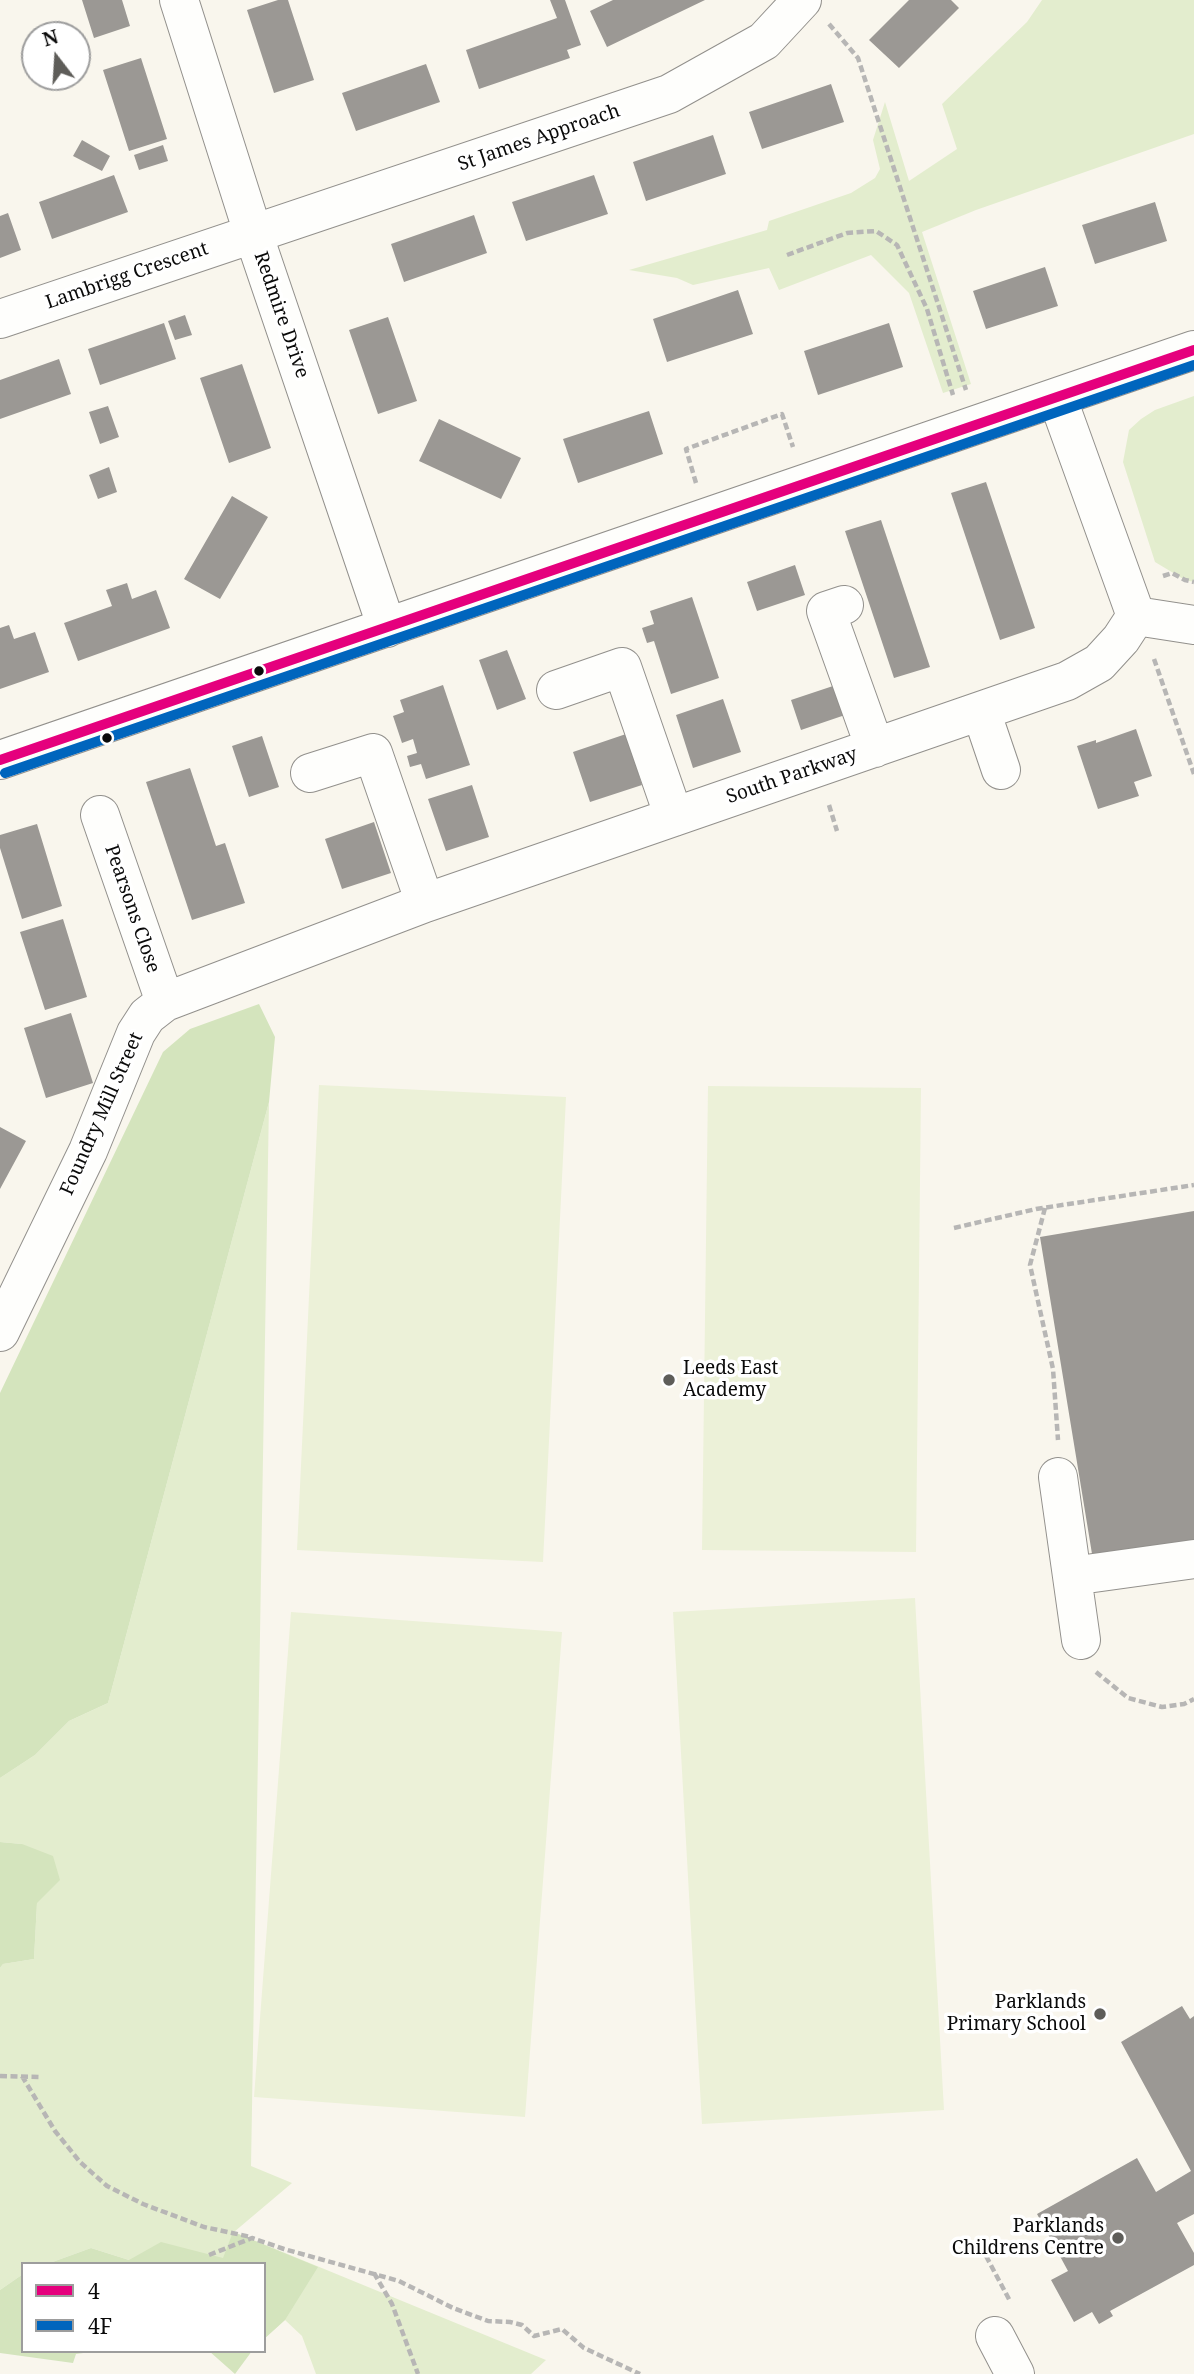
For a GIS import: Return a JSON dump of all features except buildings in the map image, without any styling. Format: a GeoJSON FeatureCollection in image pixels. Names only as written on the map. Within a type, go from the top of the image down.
{"type":"FeatureCollection","features":[{"type":"Feature","properties":{"kind":"street","name":"Redmire Drive"},"geometry":{"type":"LineString","coordinates":[[179,0],[253,233],[387,628]]}},
{"type":"Feature","properties":{"kind":"street","name":"St James Approach"},"geometry":{"type":"LineString","coordinates":[[253,233],[668,94],[764,41],[813,10]]}},
{"type":"Feature","properties":{"kind":"street","name":"Lambrigg Crescent"},"geometry":{"type":"LineString","coordinates":[[0,319],[253,233]]}},
{"type":"Feature","properties":{"kind":"street"},"geometry":{"type":"LineString","coordinates":[[0,760],[1194,350]]}},
{"type":"Feature","properties":{"kind":"street"},"geometry":{"type":"LineString","coordinates":[[1057,397],[1136,615],[1194,625]]}},
{"type":"Feature","properties":{"kind":"street"},"geometry":{"type":"LineString","coordinates":[[844,605],[825,611],[875,747]]}},
{"type":"Feature","properties":{"kind":"street","name":"South Parkway"},"geometry":{"type":"LineString","coordinates":[[425,903],[1067,681],[1100,663],[1121,639],[1136,615]]}},
{"type":"Feature","properties":{"kind":"street"},"geometry":{"type":"LineString","coordinates":[[556,690],[622,667],[674,817]]}},
{"type":"Feature","properties":{"kind":"street"},"geometry":{"type":"LineString","coordinates":[[981,711],[1001,770]]}},
{"type":"Feature","properties":{"kind":"street"},"geometry":{"type":"LineString","coordinates":[[310,773],[373,753],[425,903]]}},
{"type":"Feature","properties":{"kind":"street","name":"Pearsons Close"},"geometry":{"type":"LineString","coordinates":[[100,815],[164,1002]]}},
{"type":"Feature","properties":{"kind":"street","name":"Foundry Mill Street"},"geometry":{"type":"LineString","coordinates":[[0,1332],[88,1151],[136,1033],[147,1016],[164,1002],[425,903]]}},
{"type":"Feature","properties":{"kind":"street"},"geometry":{"type":"LineString","coordinates":[[1058,1477],[1081,1640]]}},
{"type":"Feature","properties":{"kind":"street"},"geometry":{"type":"LineString","coordinates":[[1072,1576],[1194,1559]]}},
{"type":"Feature","properties":{"kind":"street"},"geometry":{"type":"LineString","coordinates":[[995,2336],[1015,2374]]}},
{"type":"Feature","properties":{"kind":"path"},"geometry":{"type":"LineString","coordinates":[[813,10],[858,58],[966,390],[941,398]]}},
{"type":"Feature","properties":{"kind":"path"},"geometry":{"type":"LineString","coordinates":[[787,255],[848,233],[876,231],[897,245],[927,309],[964,430]]}},
{"type":"Feature","properties":{"kind":"path"},"geometry":{"type":"LineString","coordinates":[[686,449],[782,414],[806,484]]}},
{"type":"Feature","properties":{"kind":"path"},"geometry":{"type":"LineString","coordinates":[[1136,615],[1156,663],[1194,774]]}},
{"type":"Feature","properties":{"kind":"path"},"geometry":{"type":"LineString","coordinates":[[954,1228],[1045,1208],[1194,1185]]}},
{"type":"Feature","properties":{"kind":"path"},"geometry":{"type":"LineString","coordinates":[[1045,1208],[1030,1265],[1053,1369],[1058,1443],[1070,1445],[1074,1475],[1058,1477]]}},
{"type":"Feature","properties":{"kind":"path"},"geometry":{"type":"LineString","coordinates":[[1081,1640],[1098,1675],[1128,1698],[1162,1707],[1184,1704],[1194,1699]]}},
{"type":"Feature","properties":{"kind":"path"},"geometry":{"type":"LineString","coordinates":[[0,2076],[39,2077]]}},
{"type":"Feature","properties":{"kind":"path"},"geometry":{"type":"LineString","coordinates":[[22,2076],[54,2131],[80,2162],[107,2186],[143,2204],[204,2227],[252,2238],[399,2281],[465,2313],[488,2321],[522,2325],[534,2336],[562,2329],[584,2348],[640,2374]]}},
{"type":"Feature","properties":{"kind":"path"},"geometry":{"type":"LineString","coordinates":[[209,2255],[252,2238]]}},
{"type":"Feature","properties":{"kind":"path"},"geometry":{"type":"LineString","coordinates":[[374,2273],[392,2304],[418,2374]]}},
{"type":"Feature","properties":{"kind":"green space"},"geometry":{"type":"Polygon","coordinates":[[[1042,0],[1194,0],[1194,134],[976,210],[922,232],[971,384],[943,393],[909,293],[871,255],[779,290],[769,268],[693,285],[677,278],[629,270],[767,230],[769,221],[851,193],[875,178],[880,169],[873,140],[885,102],[909,181],[957,149],[942,104],[1027,22],[1042,0]]]}},
{"type":"Feature","properties":{"kind":"green space"},"geometry":{"type":"Polygon","coordinates":[[[1194,396],[1194,582],[1185,580],[1155,562],[1123,462],[1129,430],[1155,410],[1194,396]]]}},
{"type":"Feature","properties":{"kind":"green space"},"geometry":{"type":"Polygon","coordinates":[[[259,1004],[275,1037],[269,1102],[108,1703],[69,1721],[35,1755],[0,1778],[0,1393],[163,1052],[190,1029],[259,1004]]]}},
{"type":"Feature","properties":{"kind":"green space"},"geometry":{"type":"Polygon","coordinates":[[[319,1085],[566,1097],[543,1562],[297,1550],[319,1085]]]}},
{"type":"Feature","properties":{"kind":"green space"},"geometry":{"type":"Polygon","coordinates":[[[708,1086],[921,1088],[916,1552],[702,1550],[708,1086]]]}},
{"type":"Feature","properties":{"kind":"green space"},"geometry":{"type":"Polygon","coordinates":[[[269,1102],[251,2166],[292,2183],[234,2232],[546,2360],[531,2374],[316,2374],[302,2336],[285,2320],[266,2337],[266,2262],[129,2260],[91,2248],[52,2262],[21,2262],[21,2275],[0,2290],[0,1968],[3,1964],[34,1959],[37,1903],[22,1844],[0,1842],[0,1778],[35,1755],[69,1721],[108,1703],[269,1102]]]}},
{"type":"Feature","properties":{"kind":"green space"},"geometry":{"type":"Polygon","coordinates":[[[915,1598],[944,2110],[702,2124],[673,1612],[915,1598]]]}},
{"type":"Feature","properties":{"kind":"green space"},"geometry":{"type":"Polygon","coordinates":[[[291,1612],[562,1632],[525,2117],[254,2097],[291,1612]]]}},
{"type":"Feature","properties":{"kind":"green space"},"geometry":{"type":"Polygon","coordinates":[[[0,1842],[22,1844],[53,1856],[60,1880],[37,1903],[34,1959],[3,1964],[0,1968],[0,1842]]]}},
{"type":"Feature","properties":{"kind":"green space"},"geometry":{"type":"Polygon","coordinates":[[[233,2232],[318,2267],[285,2320],[266,2337],[266,2262],[52,2262],[91,2248],[129,2260],[161,2242],[223,2258],[233,2232]]]}},
{"type":"Feature","properties":{"kind":"green space"},"geometry":{"type":"Polygon","coordinates":[[[21,2275],[21,2353],[83,2353],[76,2354],[73,2363],[0,2353],[0,2290],[21,2275]]]}},
{"type":"Feature","properties":{"kind":"green space"},"geometry":{"type":"Polygon","coordinates":[[[211,2353],[251,2353],[235,2374],[211,2353]]]}},
{"type":"Feature","properties":{"kind":"transit line","name":"4"},"geometry":{"type":"LineString","coordinates":[[0,760],[1194,350]]}},
{"type":"Feature","properties":{"kind":"transit line","name":"4F"},"geometry":{"type":"LineString","coordinates":[[5,773],[1194,365]]}},
{"type":"Feature","properties":{"kind":"place","name":"Leeds East Academy"},"geometry":{"type":"Point","coordinates":[669,1380]}},
{"type":"Feature","properties":{"kind":"place","name":"Parklands Primary School"},"geometry":{"type":"Point","coordinates":[1100,2014]}},
{"type":"Feature","properties":{"kind":"place","name":"Parklands Childrens Centre"},"geometry":{"type":"Point","coordinates":[1118,2238]}}]}
